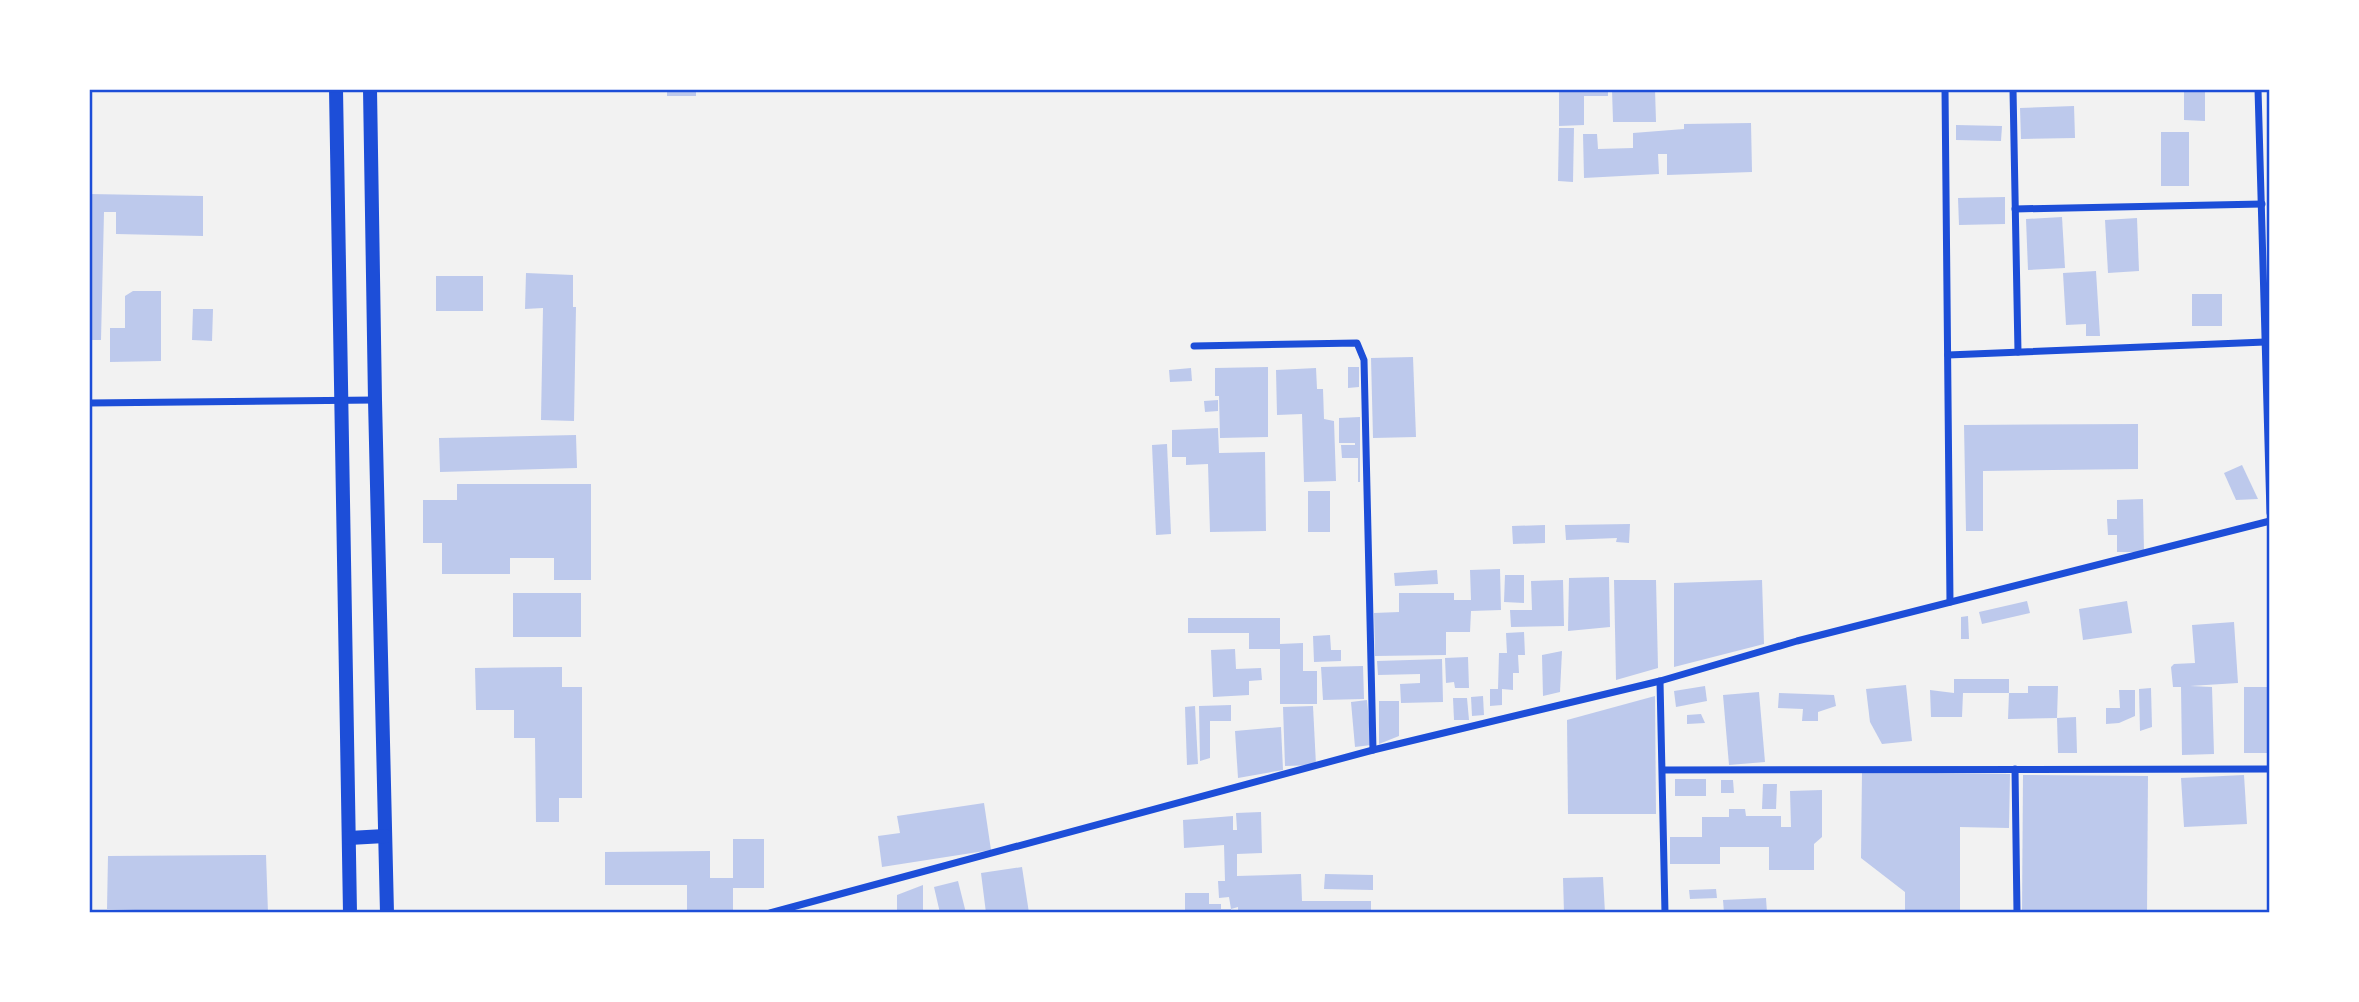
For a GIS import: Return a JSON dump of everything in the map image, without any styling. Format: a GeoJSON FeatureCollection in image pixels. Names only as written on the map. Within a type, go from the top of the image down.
{"type":"FeatureCollection","features":[{"type":"Feature","properties":{"kind":"main road"},"geometry":{"type":"LineString","coordinates":[[336,89],[350,913]]}},
{"type":"Feature","properties":{"kind":"main road"},"geometry":{"type":"LineString","coordinates":[[370,89],[387,913]]}},
{"type":"Feature","properties":{"kind":"main road"},"geometry":{"type":"LineString","coordinates":[[349,838],[385,836]]}},
{"type":"Feature","properties":{"kind":"street"},"geometry":{"type":"LineString","coordinates":[[1945,89],[1950,603]]}},
{"type":"Feature","properties":{"kind":"street"},"geometry":{"type":"LineString","coordinates":[[2013,89],[2018,352]]}},
{"type":"Feature","properties":{"kind":"street"},"geometry":{"type":"LineString","coordinates":[[2258,89],[2267,278],[2265,342],[2270,513]]}},
{"type":"Feature","properties":{"kind":"street"},"geometry":{"type":"LineString","coordinates":[[2259,125],[2270,125]]}},
{"type":"Feature","properties":{"kind":"street"},"geometry":{"type":"LineString","coordinates":[[2015,209],[2262,204]]}},
{"type":"Feature","properties":{"kind":"street"},"geometry":{"type":"LineString","coordinates":[[1948,355],[2265,342]]}},
{"type":"Feature","properties":{"kind":"street"},"geometry":{"type":"LineString","coordinates":[[1194,346],[1357,343],[1364,360],[1373,750]]}},
{"type":"Feature","properties":{"kind":"street"},"geometry":{"type":"LineString","coordinates":[[89,403],[375,400]]}},
{"type":"Feature","properties":{"kind":"street"},"geometry":{"type":"LineString","coordinates":[[770,913],[1373,750],[1660,681],[1797,641],[2270,521]]}},
{"type":"Feature","properties":{"kind":"street"},"geometry":{"type":"LineString","coordinates":[[1660,681],[1665,913]]}},
{"type":"Feature","properties":{"kind":"street"},"geometry":{"type":"LineString","coordinates":[[2015,769],[2017,913]]}},
{"type":"Feature","properties":{"kind":"street"},"geometry":{"type":"LineString","coordinates":[[1663,770],[2270,769]]}},
{"type":"Feature","properties":{"kind":"building"},"geometry":{"type":"Polygon","coordinates":[[[667,89],[696,89],[696,96],[667,96],[667,89]]]}},
{"type":"Feature","properties":{"kind":"building"},"geometry":{"type":"Polygon","coordinates":[[[1559,89],[1608,89],[1608,96],[1584,96],[1584,125],[1559,126],[1559,89]]]}},
{"type":"Feature","properties":{"kind":"building"},"geometry":{"type":"Polygon","coordinates":[[[1612,89],[1655,89],[1656,122],[1613,122],[1612,89]]]}},
{"type":"Feature","properties":{"kind":"building"},"geometry":{"type":"Polygon","coordinates":[[[2184,89],[2205,89],[2205,121],[2184,120],[2184,89]]]}},
{"type":"Feature","properties":{"kind":"building"},"geometry":{"type":"Polygon","coordinates":[[[2074,106],[2075,138],[2021,139],[2020,108],[2074,106]]]}},
{"type":"Feature","properties":{"kind":"building"},"geometry":{"type":"Polygon","coordinates":[[[1751,123],[1752,172],[1667,175],[1667,154],[1658,154],[1659,174],[1584,178],[1583,134],[1597,134],[1598,149],[1633,148],[1633,133],[1684,129],[1684,124],[1751,123]]]}},
{"type":"Feature","properties":{"kind":"building"},"geometry":{"type":"Polygon","coordinates":[[[1956,125],[2002,126],[2001,141],[1956,140],[1956,125]]]}},
{"type":"Feature","properties":{"kind":"building"},"geometry":{"type":"Polygon","coordinates":[[[1559,128],[1574,128],[1573,182],[1558,181],[1559,128]]]}},
{"type":"Feature","properties":{"kind":"building"},"geometry":{"type":"Polygon","coordinates":[[[2161,132],[2189,132],[2189,186],[2161,186],[2161,132]]]}},
{"type":"Feature","properties":{"kind":"building"},"geometry":{"type":"Polygon","coordinates":[[[89,194],[203,196],[203,236],[116,234],[116,212],[104,212],[101,340],[89,340],[89,194]]]}},
{"type":"Feature","properties":{"kind":"building"},"geometry":{"type":"Polygon","coordinates":[[[2005,197],[2005,224],[1959,225],[1958,198],[2005,197]]]}},
{"type":"Feature","properties":{"kind":"building"},"geometry":{"type":"Polygon","coordinates":[[[2062,217],[2065,268],[2028,270],[2026,219],[2062,217]]]}},
{"type":"Feature","properties":{"kind":"building"},"geometry":{"type":"Polygon","coordinates":[[[2137,218],[2139,271],[2108,273],[2105,220],[2137,218]]]}},
{"type":"Feature","properties":{"kind":"building"},"geometry":{"type":"Polygon","coordinates":[[[2096,271],[2100,336],[2086,336],[2086,324],[2066,325],[2063,273],[2096,271]]]}},
{"type":"Feature","properties":{"kind":"building"},"geometry":{"type":"Polygon","coordinates":[[[526,273],[573,275],[573,307],[576,307],[574,421],[541,420],[543,308],[525,309],[526,273]]]}},
{"type":"Feature","properties":{"kind":"building"},"geometry":{"type":"Polygon","coordinates":[[[436,276],[483,276],[483,311],[436,311],[436,276]]]}},
{"type":"Feature","properties":{"kind":"building"},"geometry":{"type":"Polygon","coordinates":[[[133,291],[161,291],[161,361],[110,362],[110,328],[125,328],[125,296],[133,291]]]}},
{"type":"Feature","properties":{"kind":"building"},"geometry":{"type":"Polygon","coordinates":[[[2192,294],[2222,294],[2222,326],[2192,326],[2192,294]]]}},
{"type":"Feature","properties":{"kind":"building"},"geometry":{"type":"Polygon","coordinates":[[[193,309],[213,309],[212,341],[192,340],[193,309]]]}},
{"type":"Feature","properties":{"kind":"building"},"geometry":{"type":"Polygon","coordinates":[[[1413,357],[1416,437],[1373,438],[1371,358],[1413,357]]]}},
{"type":"Feature","properties":{"kind":"building"},"geometry":{"type":"Polygon","coordinates":[[[1268,367],[1268,437],[1220,438],[1215,368],[1268,367]]]}},
{"type":"Feature","properties":{"kind":"building"},"geometry":{"type":"Polygon","coordinates":[[[1348,367],[1359,367],[1359,387],[1348,388],[1348,367]]]}},
{"type":"Feature","properties":{"kind":"building"},"geometry":{"type":"Polygon","coordinates":[[[1191,368],[1192,381],[1170,382],[1169,370],[1191,368]]]}},
{"type":"Feature","properties":{"kind":"building"},"geometry":{"type":"Polygon","coordinates":[[[1316,368],[1317,389],[1323,389],[1324,419],[1334,421],[1336,481],[1304,482],[1302,414],[1277,415],[1276,370],[1316,368]]]}},
{"type":"Feature","properties":{"kind":"building"},"geometry":{"type":"Polygon","coordinates":[[[1218,400],[1218,411],[1205,412],[1204,401],[1218,400]]]}},
{"type":"Feature","properties":{"kind":"building"},"geometry":{"type":"Polygon","coordinates":[[[1360,417],[1358,482],[1358,458],[1342,458],[1341,445],[1355,443],[1339,443],[1339,418],[1360,417]]]}},
{"type":"Feature","properties":{"kind":"building"},"geometry":{"type":"Polygon","coordinates":[[[2138,424],[2138,469],[1983,471],[1983,531],[1966,531],[1964,425],[2138,424]]]}},
{"type":"Feature","properties":{"kind":"building"},"geometry":{"type":"Polygon","coordinates":[[[1218,428],[1219,453],[1265,452],[1266,531],[1210,532],[1208,464],[1186,465],[1186,457],[1172,457],[1172,430],[1218,428]]]}},
{"type":"Feature","properties":{"kind":"building"},"geometry":{"type":"Polygon","coordinates":[[[576,435],[577,468],[440,472],[439,438],[576,435]]]}},
{"type":"Feature","properties":{"kind":"building"},"geometry":{"type":"Polygon","coordinates":[[[1167,444],[1171,534],[1156,535],[1152,445],[1167,444]]]}},
{"type":"Feature","properties":{"kind":"building"},"geometry":{"type":"Polygon","coordinates":[[[2242,465],[2258,499],[2236,500],[2224,473],[2242,465]]]}},
{"type":"Feature","properties":{"kind":"building"},"geometry":{"type":"Polygon","coordinates":[[[457,484],[591,484],[591,580],[554,580],[554,558],[510,558],[510,574],[442,574],[442,543],[423,543],[423,500],[457,500],[457,484]]]}},
{"type":"Feature","properties":{"kind":"building"},"geometry":{"type":"Polygon","coordinates":[[[1308,491],[1330,491],[1330,532],[1308,532],[1308,491]]]}},
{"type":"Feature","properties":{"kind":"building"},"geometry":{"type":"Polygon","coordinates":[[[2143,499],[2144,552],[2117,552],[2117,535],[2108,535],[2107,519],[2117,519],[2117,500],[2143,499]]]}},
{"type":"Feature","properties":{"kind":"building"},"geometry":{"type":"Polygon","coordinates":[[[1630,524],[1629,543],[1616,542],[1617,538],[1566,540],[1565,525],[1630,524]]]}},
{"type":"Feature","properties":{"kind":"building"},"geometry":{"type":"Polygon","coordinates":[[[1545,525],[1545,543],[1513,544],[1512,526],[1545,525]]]}},
{"type":"Feature","properties":{"kind":"building"},"geometry":{"type":"Polygon","coordinates":[[[1500,569],[1501,610],[1471,611],[1470,632],[1446,632],[1446,655],[1375,656],[1374,613],[1399,612],[1399,593],[1454,593],[1454,600],[1471,600],[1470,570],[1500,569]]]}},
{"type":"Feature","properties":{"kind":"building"},"geometry":{"type":"Polygon","coordinates":[[[1437,570],[1438,584],[1395,586],[1394,573],[1437,570]]]}},
{"type":"Feature","properties":{"kind":"building"},"geometry":{"type":"Polygon","coordinates":[[[1505,575],[1524,575],[1524,603],[1504,602],[1505,575]]]}},
{"type":"Feature","properties":{"kind":"building"},"geometry":{"type":"Polygon","coordinates":[[[1609,577],[1610,627],[1568,631],[1569,578],[1609,577]]]}},
{"type":"Feature","properties":{"kind":"building"},"geometry":{"type":"Polygon","coordinates":[[[1563,580],[1564,626],[1511,627],[1510,610],[1532,610],[1531,581],[1563,580]]]}},
{"type":"Feature","properties":{"kind":"building"},"geometry":{"type":"Polygon","coordinates":[[[1614,580],[1656,580],[1658,668],[1616,680],[1614,580]]]}},
{"type":"Feature","properties":{"kind":"building"},"geometry":{"type":"Polygon","coordinates":[[[1762,580],[1764,644],[1674,667],[1674,583],[1762,580]]]}},
{"type":"Feature","properties":{"kind":"building"},"geometry":{"type":"Polygon","coordinates":[[[513,593],[581,593],[581,637],[513,637],[513,593]]]}},
{"type":"Feature","properties":{"kind":"building"},"geometry":{"type":"Polygon","coordinates":[[[2027,601],[2030,613],[1982,624],[1979,612],[2027,601]]]}},
{"type":"Feature","properties":{"kind":"building"},"geometry":{"type":"Polygon","coordinates":[[[2127,601],[2132,633],[2083,640],[2079,609],[2127,601]]]}},
{"type":"Feature","properties":{"kind":"building"},"geometry":{"type":"Polygon","coordinates":[[[1968,616],[1969,639],[1961,639],[1961,617],[1968,616]]]}},
{"type":"Feature","properties":{"kind":"building"},"geometry":{"type":"Polygon","coordinates":[[[1188,618],[1280,618],[1280,644],[1303,643],[1303,671],[1317,671],[1317,704],[1280,704],[1280,649],[1249,649],[1249,633],[1188,633],[1188,618]]]}},
{"type":"Feature","properties":{"kind":"building"},"geometry":{"type":"Polygon","coordinates":[[[2234,622],[2238,683],[2190,686],[2212,687],[2214,754],[2182,755],[2181,687],[2173,687],[2171,667],[2174,664],[2195,663],[2192,625],[2234,622]]]}},
{"type":"Feature","properties":{"kind":"building"},"geometry":{"type":"Polygon","coordinates":[[[1524,632],[1525,655],[1518,655],[1519,673],[1513,673],[1513,690],[1502,689],[1502,705],[1490,706],[1490,689],[1498,689],[1499,653],[1507,653],[1506,633],[1524,632]]]}},
{"type":"Feature","properties":{"kind":"building"},"geometry":{"type":"Polygon","coordinates":[[[1330,635],[1331,650],[1341,650],[1341,661],[1314,662],[1313,636],[1330,635]]]}},
{"type":"Feature","properties":{"kind":"building"},"geometry":{"type":"Polygon","coordinates":[[[1235,649],[1236,669],[1261,668],[1262,680],[1249,681],[1249,695],[1213,697],[1211,650],[1235,649]]]}},
{"type":"Feature","properties":{"kind":"building"},"geometry":{"type":"Polygon","coordinates":[[[1562,651],[1560,692],[1543,696],[1542,655],[1562,651]]]}},
{"type":"Feature","properties":{"kind":"building"},"geometry":{"type":"Polygon","coordinates":[[[1468,657],[1469,688],[1455,688],[1454,682],[1446,683],[1445,658],[1468,657]]]}},
{"type":"Feature","properties":{"kind":"building"},"geometry":{"type":"Polygon","coordinates":[[[1442,659],[1443,702],[1401,703],[1400,684],[1420,683],[1420,674],[1378,675],[1377,661],[1442,659]]]}},
{"type":"Feature","properties":{"kind":"building"},"geometry":{"type":"Polygon","coordinates":[[[1363,666],[1364,699],[1323,700],[1321,667],[1363,666]]]}},
{"type":"Feature","properties":{"kind":"building"},"geometry":{"type":"Polygon","coordinates":[[[562,667],[562,687],[582,687],[582,798],[559,798],[559,822],[536,822],[535,738],[514,738],[514,710],[476,710],[475,668],[562,667]]]}},
{"type":"Feature","properties":{"kind":"building"},"geometry":{"type":"Polygon","coordinates":[[[1954,679],[2009,679],[2009,693],[1963,693],[1962,717],[1931,717],[1930,690],[1954,693],[1954,679]]]}},
{"type":"Feature","properties":{"kind":"building"},"geometry":{"type":"Polygon","coordinates":[[[1906,685],[1912,741],[1882,744],[1870,722],[1866,689],[1906,685]]]}},
{"type":"Feature","properties":{"kind":"building"},"geometry":{"type":"Polygon","coordinates":[[[1705,686],[1707,701],[1676,707],[1674,691],[1705,686]]]}},
{"type":"Feature","properties":{"kind":"building"},"geometry":{"type":"Polygon","coordinates":[[[2028,686],[2058,686],[2057,718],[2008,719],[2009,693],[2028,693],[2028,686]]]}},
{"type":"Feature","properties":{"kind":"building"},"geometry":{"type":"Polygon","coordinates":[[[2244,687],[2270,687],[2270,753],[2244,753],[2244,687]]]}},
{"type":"Feature","properties":{"kind":"building"},"geometry":{"type":"Polygon","coordinates":[[[2151,688],[2152,727],[2140,731],[2139,689],[2151,688]]]}},
{"type":"Feature","properties":{"kind":"building"},"geometry":{"type":"Polygon","coordinates":[[[2119,690],[2135,690],[2135,716],[2119,723],[2106,724],[2106,708],[2120,708],[2119,690]]]}},
{"type":"Feature","properties":{"kind":"building"},"geometry":{"type":"Polygon","coordinates":[[[1759,692],[1765,762],[1729,765],[1723,695],[1759,692]]]}},
{"type":"Feature","properties":{"kind":"building"},"geometry":{"type":"Polygon","coordinates":[[[1779,693],[1834,695],[1836,706],[1818,712],[1818,721],[1802,721],[1803,709],[1778,708],[1779,693]]]}},
{"type":"Feature","properties":{"kind":"building"},"geometry":{"type":"Polygon","coordinates":[[[1483,696],[1484,715],[1472,716],[1471,697],[1483,696]]]}},
{"type":"Feature","properties":{"kind":"building"},"geometry":{"type":"Polygon","coordinates":[[[1655,696],[1656,814],[1568,814],[1567,720],[1655,696]]]}},
{"type":"Feature","properties":{"kind":"building"},"geometry":{"type":"Polygon","coordinates":[[[1453,698],[1467,698],[1469,720],[1454,720],[1453,698]]]}},
{"type":"Feature","properties":{"kind":"building"},"geometry":{"type":"Polygon","coordinates":[[[1367,700],[1371,745],[1355,747],[1351,702],[1367,700]]]}},
{"type":"Feature","properties":{"kind":"building"},"geometry":{"type":"Polygon","coordinates":[[[1379,701],[1399,701],[1399,736],[1379,744],[1379,701]]]}},
{"type":"Feature","properties":{"kind":"building"},"geometry":{"type":"Polygon","coordinates":[[[1231,705],[1231,721],[1210,721],[1210,758],[1200,761],[1199,706],[1231,705]]]}},
{"type":"Feature","properties":{"kind":"building"},"geometry":{"type":"Polygon","coordinates":[[[1195,706],[1198,764],[1187,765],[1185,707],[1195,706]]]}},
{"type":"Feature","properties":{"kind":"building"},"geometry":{"type":"Polygon","coordinates":[[[1313,706],[1316,765],[1285,766],[1283,707],[1313,706]]]}},
{"type":"Feature","properties":{"kind":"building"},"geometry":{"type":"Polygon","coordinates":[[[1701,714],[1705,723],[1687,724],[1687,715],[1701,714]]]}},
{"type":"Feature","properties":{"kind":"building"},"geometry":{"type":"Polygon","coordinates":[[[2076,717],[2077,753],[2058,753],[2057,718],[2076,717]]]}},
{"type":"Feature","properties":{"kind":"building"},"geometry":{"type":"Polygon","coordinates":[[[1281,727],[1283,770],[1238,778],[1235,731],[1281,727]]]}},
{"type":"Feature","properties":{"kind":"building"},"geometry":{"type":"Polygon","coordinates":[[[1862,772],[2010,774],[2009,828],[1960,827],[1960,913],[1905,913],[1905,892],[1861,858],[1862,772]]]}},
{"type":"Feature","properties":{"kind":"building"},"geometry":{"type":"Polygon","coordinates":[[[2023,775],[2148,776],[2147,913],[2022,913],[2023,775]]]}},
{"type":"Feature","properties":{"kind":"building"},"geometry":{"type":"Polygon","coordinates":[[[2244,775],[2247,824],[2184,827],[2181,778],[2244,775]]]}},
{"type":"Feature","properties":{"kind":"building"},"geometry":{"type":"Polygon","coordinates":[[[1675,779],[1706,779],[1706,796],[1675,796],[1675,779]]]}},
{"type":"Feature","properties":{"kind":"building"},"geometry":{"type":"Polygon","coordinates":[[[1721,780],[1733,780],[1734,793],[1721,793],[1721,780]]]}},
{"type":"Feature","properties":{"kind":"building"},"geometry":{"type":"Polygon","coordinates":[[[1763,784],[1777,784],[1776,809],[1762,809],[1763,784]]]}},
{"type":"Feature","properties":{"kind":"building"},"geometry":{"type":"Polygon","coordinates":[[[1822,790],[1822,837],[1814,844],[1814,870],[1769,870],[1769,847],[1720,847],[1720,864],[1670,864],[1670,837],[1702,837],[1702,817],[1729,817],[1729,809],[1745,809],[1746,816],[1781,816],[1781,827],[1791,827],[1790,791],[1822,790]]]}},
{"type":"Feature","properties":{"kind":"building"},"geometry":{"type":"Polygon","coordinates":[[[984,803],[991,850],[882,867],[878,836],[900,833],[897,816],[984,803]]]}},
{"type":"Feature","properties":{"kind":"building"},"geometry":{"type":"Polygon","coordinates":[[[1261,812],[1262,853],[1237,854],[1237,876],[1301,874],[1302,901],[1371,901],[1371,913],[1238,913],[1238,907],[1231,909],[1229,897],[1219,898],[1218,881],[1225,881],[1224,845],[1184,848],[1183,820],[1233,816],[1233,830],[1237,830],[1236,813],[1261,812]]]}},
{"type":"Feature","properties":{"kind":"building"},"geometry":{"type":"Polygon","coordinates":[[[733,839],[764,839],[764,888],[733,888],[733,913],[687,913],[687,885],[605,885],[605,852],[710,851],[710,878],[733,878],[733,839]]]}},
{"type":"Feature","properties":{"kind":"building"},"geometry":{"type":"Polygon","coordinates":[[[266,855],[268,913],[135,913],[135,910],[107,909],[108,856],[266,855]]]}},
{"type":"Feature","properties":{"kind":"building"},"geometry":{"type":"Polygon","coordinates":[[[1022,867],[1029,913],[986,913],[981,873],[1022,867]]]}},
{"type":"Feature","properties":{"kind":"building"},"geometry":{"type":"Polygon","coordinates":[[[1325,874],[1373,875],[1373,890],[1324,889],[1325,874]]]}},
{"type":"Feature","properties":{"kind":"building"},"geometry":{"type":"Polygon","coordinates":[[[1603,877],[1605,913],[1564,913],[1563,878],[1603,877]]]}},
{"type":"Feature","properties":{"kind":"building"},"geometry":{"type":"Polygon","coordinates":[[[958,881],[966,913],[940,913],[934,887],[958,881]]]}},
{"type":"Feature","properties":{"kind":"building"},"geometry":{"type":"Polygon","coordinates":[[[923,885],[923,913],[897,913],[897,895],[923,885]]]}},
{"type":"Feature","properties":{"kind":"building"},"geometry":{"type":"Polygon","coordinates":[[[1716,889],[1717,898],[1690,899],[1689,890],[1716,889]]]}},
{"type":"Feature","properties":{"kind":"building"},"geometry":{"type":"Polygon","coordinates":[[[1185,893],[1209,893],[1209,904],[1221,904],[1221,909],[1231,909],[1231,913],[1185,913],[1185,893]]]}},
{"type":"Feature","properties":{"kind":"building"},"geometry":{"type":"Polygon","coordinates":[[[1766,898],[1767,913],[1724,913],[1723,900],[1766,898]]]}}]}
